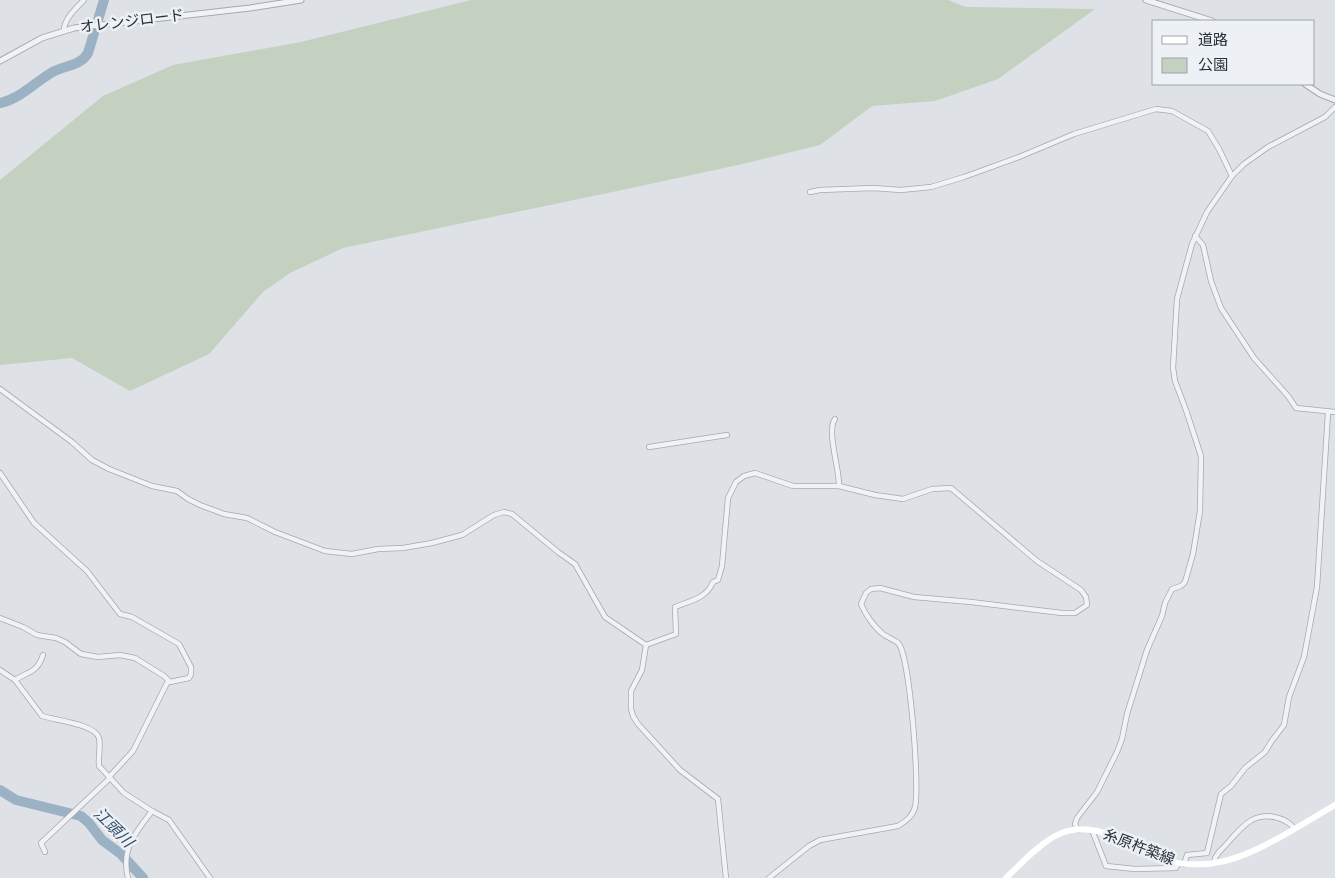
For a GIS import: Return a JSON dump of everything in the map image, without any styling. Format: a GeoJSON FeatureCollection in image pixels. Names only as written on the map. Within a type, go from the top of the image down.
{"type":"FeatureCollection","features":[{"type":"Feature","properties":{"kind":"main road","name":"糸原杵築線"},"geometry":{"type":"LineString","coordinates":[[1006,878],[1043,844],[1055,836],[1068,831],[1092,830],[1105,832],[1165,859],[1181,863],[1226,862],[1244,856],[1335,805]]}},
{"type":"Feature","properties":{"kind":"street"},"geometry":{"type":"LineString","coordinates":[[64,30],[67,21],[84,0]]}},
{"type":"Feature","properties":{"kind":"street","name":"オレンジロード"},"geometry":{"type":"LineString","coordinates":[[0,61],[42,38],[64,30],[100,24],[250,8],[301,0]]}},
{"type":"Feature","properties":{"kind":"street"},"geometry":{"type":"LineString","coordinates":[[1146,0],[1209,20]]}},
{"type":"Feature","properties":{"kind":"street"},"geometry":{"type":"LineString","coordinates":[[1306,85],[1320,94],[1335,100]]}},
{"type":"Feature","properties":{"kind":"street"},"geometry":{"type":"LineString","coordinates":[[1078,830],[1077,818],[1097,792],[1117,752],[1147,650],[1162,616],[1168,594],[1172,588],[1181,586],[1185,582],[1198,528],[1201,456],[1174,381],[1173,368],[1177,300],[1195,236],[1207,212],[1232,176],[1257,154],[1325,117],[1335,107]]}},
{"type":"Feature","properties":{"kind":"street"},"geometry":{"type":"LineString","coordinates":[[810,192],[873,188],[901,190],[945,183],[1019,157],[1074,134],[1156,109],[1172,111],[1208,131],[1232,176]]}},
{"type":"Feature","properties":{"kind":"street"},"geometry":{"type":"LineString","coordinates":[[1195,236],[1203,245],[1211,281],[1221,308],[1254,358],[1288,396],[1296,408],[1328,413],[1335,412]]}},
{"type":"Feature","properties":{"kind":"street"},"geometry":{"type":"LineString","coordinates":[[0,389],[72,442],[92,460],[109,469],[152,486],[177,491],[200,505],[224,514],[248,518],[275,532],[325,551],[352,554],[432,543],[462,535],[494,515],[504,512],[512,514],[575,564],[605,617],[646,645]]}},
{"type":"Feature","properties":{"kind":"street"},"geometry":{"type":"LineString","coordinates":[[1092,830],[1106,866],[1135,869],[1176,868],[1188,855],[1208,853],[1221,794],[1232,786],[1245,768],[1265,752],[1284,725],[1289,697],[1304,657],[1317,587],[1322,478],[1328,413]]}},
{"type":"Feature","properties":{"kind":"street"},"geometry":{"type":"LineString","coordinates":[[835,419],[831,427],[840,476],[840,486]]}},
{"type":"Feature","properties":{"kind":"street"},"geometry":{"type":"LineString","coordinates":[[649,447],[726,435]]}},
{"type":"Feature","properties":{"kind":"street"},"geometry":{"type":"LineString","coordinates":[[0,473],[34,523],[87,571],[120,614],[132,617],[179,644],[189,663],[191,674],[188,678],[168,681]]}},
{"type":"Feature","properties":{"kind":"street"},"geometry":{"type":"LineString","coordinates":[[646,645],[676,634],[675,607],[705,595],[713,582],[718,580],[722,566],[728,498],[736,482],[744,476],[755,473],[793,486],[840,486],[875,495],[903,499],[932,489],[951,488],[1037,561],[1081,590],[1086,597],[1087,605],[1075,613],[1062,613],[971,602],[914,598],[880,588],[871,589],[866,592],[861,604],[864,611],[882,634],[899,644],[905,659],[914,730],[917,794],[915,808],[906,822],[898,826],[820,840],[809,846],[770,878]]}},
{"type":"Feature","properties":{"kind":"street"},"geometry":{"type":"LineString","coordinates":[[0,618],[37,635],[65,642],[81,654],[98,657],[120,655],[135,658],[164,676],[168,681]]}},
{"type":"Feature","properties":{"kind":"street"},"geometry":{"type":"LineString","coordinates":[[646,645],[642,670],[631,691],[631,709],[638,724],[680,770],[718,799],[726,878]]}},
{"type":"Feature","properties":{"kind":"street"},"geometry":{"type":"LineString","coordinates":[[15,680],[33,672],[43,654]]}},
{"type":"Feature","properties":{"kind":"street"},"geometry":{"type":"LineString","coordinates":[[0,670],[15,680],[42,716],[66,721],[92,730],[97,734],[99,739],[99,766],[124,793],[169,820],[210,878]]}},
{"type":"Feature","properties":{"kind":"street"},"geometry":{"type":"LineString","coordinates":[[45,852],[41,843],[110,778],[133,751],[168,681]]}},
{"type":"Feature","properties":{"kind":"street"},"geometry":{"type":"LineString","coordinates":[[128,878],[125,867],[132,836],[152,811]]}},
{"type":"Feature","properties":{"kind":"street"},"geometry":{"type":"LineString","coordinates":[[1214,863],[1219,852],[1253,818],[1270,816],[1289,822],[1294,828]]}},
{"type":"Feature","properties":{"kind":"green space"},"geometry":{"type":"Polygon","coordinates":[[[471,0],[948,0],[966,7],[1095,9],[998,79],[935,101],[872,106],[820,145],[738,165],[343,248],[290,273],[263,292],[209,354],[130,391],[72,358],[0,365],[0,180],[103,96],[173,65],[301,42],[471,0]]]}},
{"type":"Feature","properties":{"kind":"waterway","name":"江頭川"},"geometry":{"type":"LineString","coordinates":[[0,103],[14,98],[56,70],[85,58],[104,0]]}},
{"type":"Feature","properties":{"kind":"waterway","name":"江頭川"},"geometry":{"type":"LineString","coordinates":[[0,790],[16,800],[81,816],[102,840],[121,854],[143,878]]}}]}
